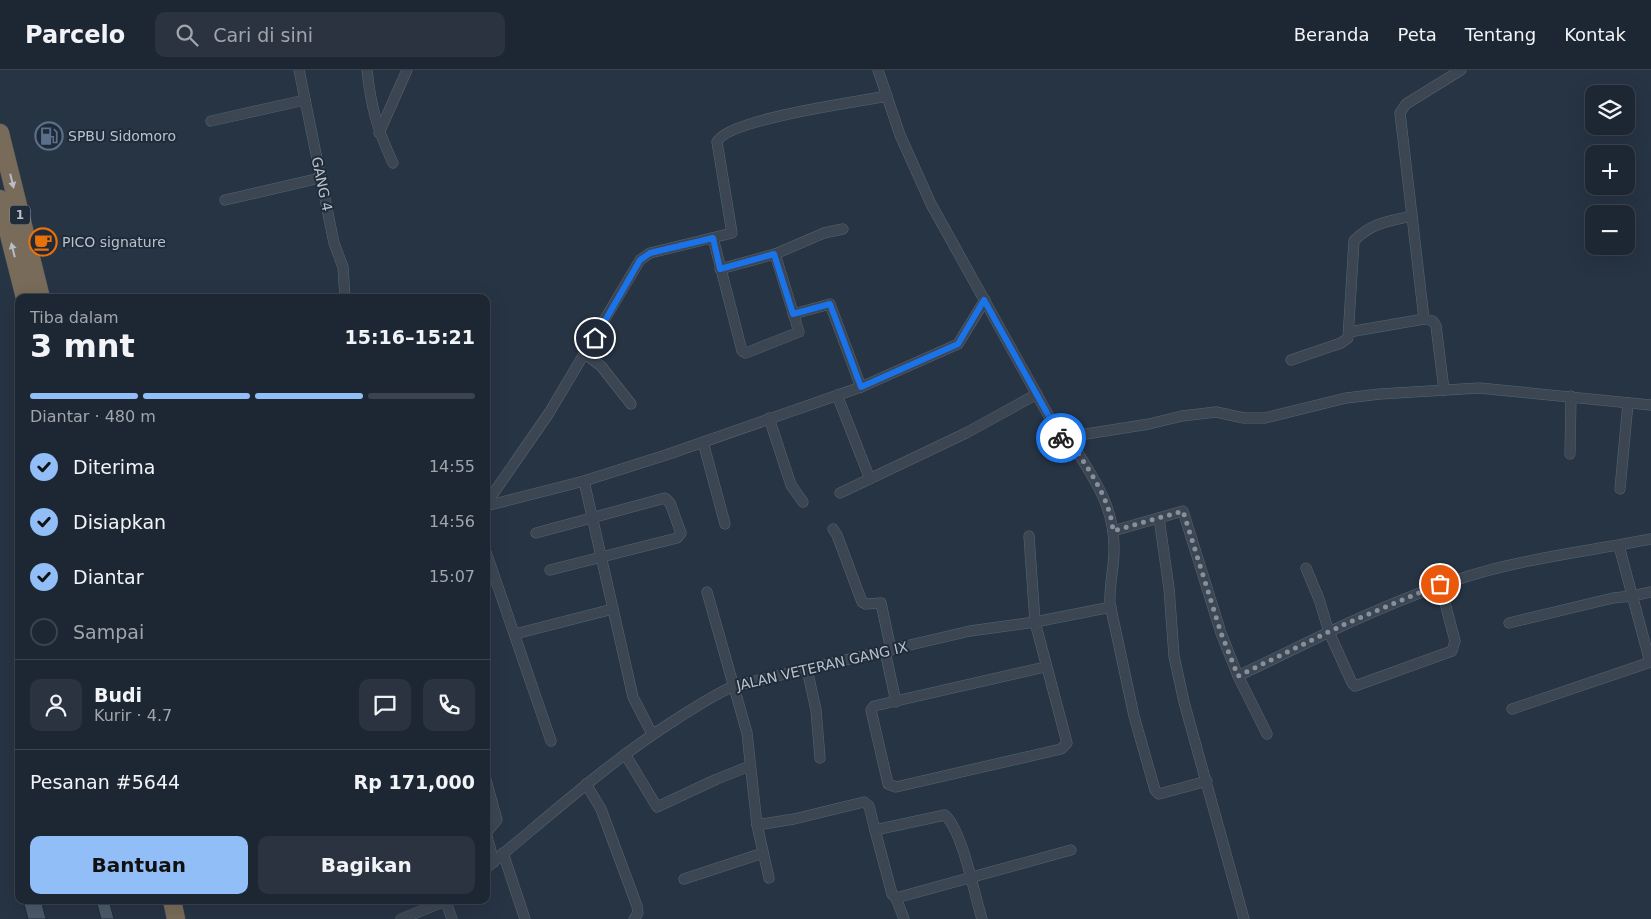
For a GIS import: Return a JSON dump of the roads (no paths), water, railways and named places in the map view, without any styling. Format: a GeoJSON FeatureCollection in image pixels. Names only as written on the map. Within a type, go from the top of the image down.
{"type":"FeatureCollection","features":[{"type":"Feature","properties":{"kind":"highway","name":"1"},"geometry":{"type":"LineString","coordinates":[[0,133],[40,294]]}},
{"type":"Feature","properties":{"kind":"highway","name":"1"},"geometry":{"type":"LineString","coordinates":[[0,199],[24,294]]}},
{"type":"Feature","properties":{"kind":"highway"},"geometry":{"type":"LineString","coordinates":[[173,904],[176,919]]}},
{"type":"Feature","properties":{"kind":"highway"},"geometry":{"type":"LineString","coordinates":[[183,904],[186,919]]}},
{"type":"Feature","properties":{"kind":"street","name":"GANG 4"},"geometry":{"type":"LineString","coordinates":[[299,70],[334,244],[343,267],[345,294]]}},
{"type":"Feature","properties":{"kind":"street"},"geometry":{"type":"LineString","coordinates":[[367,70],[371,102],[379,133],[393,163]]}},
{"type":"Feature","properties":{"kind":"street"},"geometry":{"type":"LineString","coordinates":[[379,133],[407,70]]}},
{"type":"Feature","properties":{"kind":"street"},"geometry":{"type":"LineString","coordinates":[[878,70],[900,135],[932,204],[1061,438],[1182,416],[1216,412],[1244,418],[1265,418],[1346,398],[1478,388],[1651,405]]}},
{"type":"Feature","properties":{"kind":"street"},"geometry":{"type":"LineString","coordinates":[[1424,319],[1400,113],[1406,104],[1461,70]]}},
{"type":"Feature","properties":{"kind":"street"},"geometry":{"type":"LineString","coordinates":[[490,499],[549,414],[640,260],[650,253],[730,235],[734,231],[717,142],[720,136],[754,121],[887,96]]}},
{"type":"Feature","properties":{"kind":"street"},"geometry":{"type":"LineString","coordinates":[[211,121],[305,100]]}},
{"type":"Feature","properties":{"kind":"street"},"geometry":{"type":"LineString","coordinates":[[225,200],[320,178]]}},
{"type":"Feature","properties":{"kind":"street"},"geometry":{"type":"LineString","coordinates":[[1291,360],[1348,338],[1354,241],[1360,234],[1374,225],[1412,216]]}},
{"type":"Feature","properties":{"kind":"street"},"geometry":{"type":"LineString","coordinates":[[720,269],[774,254],[808,239],[843,229]]}},
{"type":"Feature","properties":{"kind":"street"},"geometry":{"type":"LineString","coordinates":[[713,238],[742,351],[746,353],[798,332],[774,254]]}},
{"type":"Feature","properties":{"kind":"street"},"geometry":{"type":"LineString","coordinates":[[490,504],[584,481],[861,387],[958,344],[984,300]]}},
{"type":"Feature","properties":{"kind":"street"},"geometry":{"type":"LineString","coordinates":[[793,314],[830,304],[861,387]]}},
{"type":"Feature","properties":{"kind":"street"},"geometry":{"type":"LineString","coordinates":[[1349,332],[1424,319],[1433,321],[1436,326],[1444,390]]}},
{"type":"Feature","properties":{"kind":"street"},"geometry":{"type":"LineString","coordinates":[[586,354],[601,366],[631,404]]}},
{"type":"Feature","properties":{"kind":"street"},"geometry":{"type":"LineString","coordinates":[[840,493],[966,433],[1036,394]]}},
{"type":"Feature","properties":{"kind":"street"},"geometry":{"type":"LineString","coordinates":[[837,395],[870,479]]}},
{"type":"Feature","properties":{"kind":"street"},"geometry":{"type":"LineString","coordinates":[[1570,454],[1571,396]]}},
{"type":"Feature","properties":{"kind":"street"},"geometry":{"type":"LineString","coordinates":[[1620,488],[1628,403]]}},
{"type":"Feature","properties":{"kind":"street"},"geometry":{"type":"LineString","coordinates":[[769,418],[791,485],[803,502]]}},
{"type":"Feature","properties":{"kind":"street"},"geometry":{"type":"LineString","coordinates":[[1068,437],[1106,500],[1111,515],[1114,550],[1110,587],[1111,607],[1134,716],[1155,790],[1159,794],[1207,781]]}},
{"type":"Feature","properties":{"kind":"street"},"geometry":{"type":"LineString","coordinates":[[703,442],[725,524]]}},
{"type":"Feature","properties":{"kind":"street"},"geometry":{"type":"LineString","coordinates":[[584,481],[633,697],[652,734]]}},
{"type":"Feature","properties":{"kind":"street"},"geometry":{"type":"LineString","coordinates":[[536,533],[666,498],[670,503],[681,533],[677,538],[550,570]]}},
{"type":"Feature","properties":{"kind":"street"},"geometry":{"type":"LineString","coordinates":[[1113,531],[1181,510],[1185,514],[1221,633],[1238,676],[1267,734]]}},
{"type":"Feature","properties":{"kind":"street"},"geometry":{"type":"LineString","coordinates":[[1159,518],[1170,588],[1174,656],[1184,702],[1244,919]]}},
{"type":"Feature","properties":{"kind":"street"},"geometry":{"type":"LineString","coordinates":[[833,529],[862,602],[866,604],[881,603],[896,702]]}},
{"type":"Feature","properties":{"kind":"street"},"geometry":{"type":"LineString","coordinates":[[1029,536],[1035,622],[1045,667],[1067,742],[1064,747],[896,787],[888,784],[871,710],[879,704],[896,702],[1045,667]]}},
{"type":"Feature","properties":{"kind":"street"},"geometry":{"type":"LineString","coordinates":[[1238,676],[1329,632],[1440,584],[1488,570],[1552,556],[1651,539]]}},
{"type":"Feature","properties":{"kind":"street"},"geometry":{"type":"LineString","coordinates":[[1512,709],[1650,662],[1619,546]]}},
{"type":"Feature","properties":{"kind":"street"},"geometry":{"type":"LineString","coordinates":[[490,563],[552,741]]}},
{"type":"Feature","properties":{"kind":"street"},"geometry":{"type":"LineString","coordinates":[[1306,568],[1319,599],[1329,632],[1355,686],[1446,654],[1454,648],[1455,641],[1440,584]]}},
{"type":"Feature","properties":{"kind":"street"},"geometry":{"type":"LineString","coordinates":[[707,592],[747,733],[757,825],[769,878]]}},
{"type":"Feature","properties":{"kind":"street"},"geometry":{"type":"LineString","coordinates":[[1509,623],[1613,598],[1651,592]]}},
{"type":"Feature","properties":{"kind":"street","name":"JALAN VETERAN GANG IX"},"geometry":{"type":"LineString","coordinates":[[490,865],[586,784],[652,734],[716,694],[734,686],[970,631],[1035,622],[1111,607]]}},
{"type":"Feature","properties":{"kind":"street"},"geometry":{"type":"LineString","coordinates":[[515,634],[613,609]]}},
{"type":"Feature","properties":{"kind":"street"},"geometry":{"type":"LineString","coordinates":[[807,669],[816,710],[820,758]]}},
{"type":"Feature","properties":{"kind":"street"},"geometry":{"type":"LineString","coordinates":[[625,754],[657,807],[750,766]]}},
{"type":"Feature","properties":{"kind":"street"},"geometry":{"type":"LineString","coordinates":[[586,784],[601,809],[637,906],[638,913],[634,919]]}},
{"type":"Feature","properties":{"kind":"street"},"geometry":{"type":"LineString","coordinates":[[490,795],[497,820],[490,828]]}},
{"type":"Feature","properties":{"kind":"street"},"geometry":{"type":"LineString","coordinates":[[757,825],[794,819],[864,802],[870,806],[892,894],[896,898],[904,919]]}},
{"type":"Feature","properties":{"kind":"street"},"geometry":{"type":"LineString","coordinates":[[875,830],[945,814],[956,832],[982,919]]}},
{"type":"Feature","properties":{"kind":"street"},"geometry":{"type":"LineString","coordinates":[[896,898],[1072,850]]}},
{"type":"Feature","properties":{"kind":"street"},"geometry":{"type":"LineString","coordinates":[[503,853],[524,919]]}},
{"type":"Feature","properties":{"kind":"street"},"geometry":{"type":"LineString","coordinates":[[684,879],[763,853]]}},
{"type":"Feature","properties":{"kind":"street"},"geometry":{"type":"LineString","coordinates":[[401,919],[439,904]]}},
{"type":"Feature","properties":{"kind":"street"},"geometry":{"type":"LineString","coordinates":[[448,904],[452,919]]}},
{"type":"Feature","properties":{"kind":"place","name":"SPBU Sidomoro"},"geometry":{"type":"Point","coordinates":[49,136]}},
{"type":"Feature","properties":{"kind":"place","name":"PICO signature"},"geometry":{"type":"Point","coordinates":[43,242]}}]}
